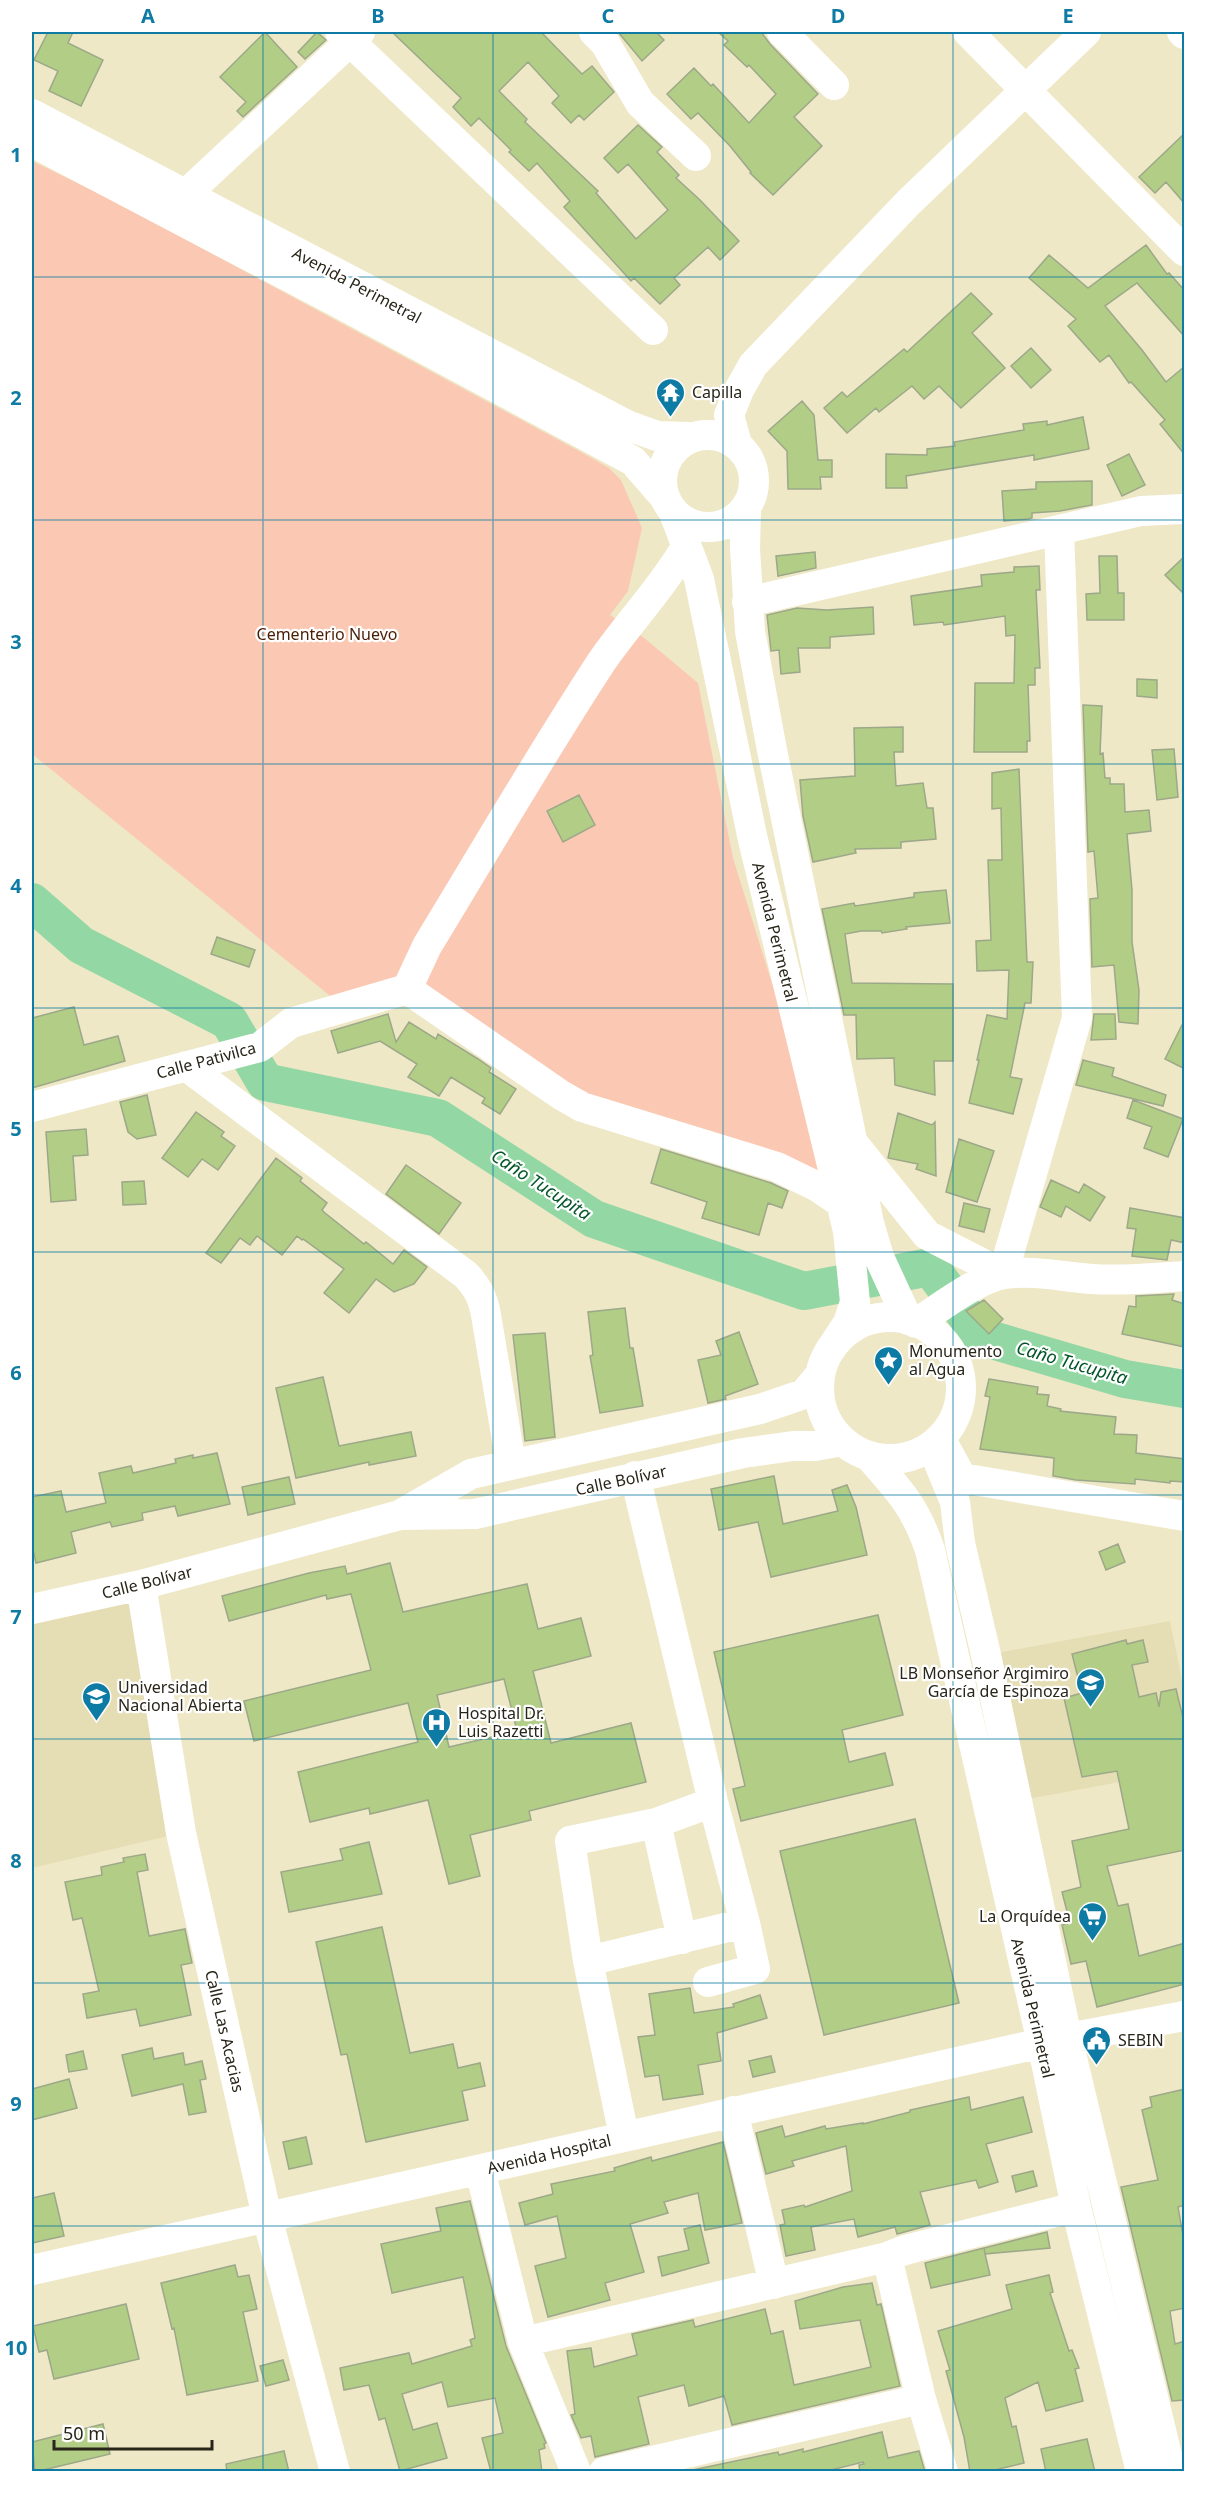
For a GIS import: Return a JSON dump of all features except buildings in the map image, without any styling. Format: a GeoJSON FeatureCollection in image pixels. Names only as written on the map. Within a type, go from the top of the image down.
{"type":"FeatureCollection","features":[{"type":"Feature","properties":{"kind":"street"},"geometry":{"type":"LineString","coordinates":[[594,32],[605,43],[640,103],[696,156]]}},
{"type":"Feature","properties":{"kind":"street"},"geometry":{"type":"LineString","coordinates":[[782,32],[834,85]]}},
{"type":"Feature","properties":{"kind":"street"},"geometry":{"type":"LineString","coordinates":[[968,32],[1185,251]]}},
{"type":"Feature","properties":{"kind":"street"},"geometry":{"type":"LineString","coordinates":[[737,444],[721,437],[704,434],[689,437],[675,447],[666,460],[662,473],[670,506],[693,525],[721,526],[735,519],[746,509],[755,487],[754,471],[748,457],[737,444],[729,415],[753,364],[908,203],[1086,32]]}},
{"type":"Feature","properties":{"kind":"street"},"geometry":{"type":"LineString","coordinates":[[185,195],[350,35],[653,330]]}},
{"type":"Feature","properties":{"kind":"street","name":"Avenida Perimetral"},"geometry":{"type":"LineString","coordinates":[[32,114],[629,426],[657,436],[689,437]]}},
{"type":"Feature","properties":{"kind":"street","name":"Avenida Perimetral"},"geometry":{"type":"LineString","coordinates":[[32,142],[633,461],[670,506],[699,579],[753,840],[848,1231],[865,1257],[893,1288],[912,1321]]}},
{"type":"Feature","properties":{"kind":"street","name":"Avenida Perimetral"},"geometry":{"type":"LineString","coordinates":[[746,509],[747,602],[771,745],[869,1222],[865,1257],[856,1288],[855,1302],[848,1323],[826,1362]]}},
{"type":"Feature","properties":{"kind":"street"},"geometry":{"type":"LineString","coordinates":[[747,602],[1142,512],[1185,509]]}},
{"type":"Feature","properties":{"kind":"street"},"geometry":{"type":"LineString","coordinates":[[912,1321],[1003,1274],[1077,1018],[1059,531]]}},
{"type":"Feature","properties":{"kind":"street"},"geometry":{"type":"LineString","coordinates":[[686,547],[669,577],[639,610],[602,662],[427,946],[407,989],[582,1107],[777,1167],[810,1183],[840,1202]]}},
{"type":"Feature","properties":{"kind":"street","name":"Calle Pativilca"},"geometry":{"type":"LineString","coordinates":[[32,1107],[260,1047],[291,1023],[407,989]]}},
{"type":"Feature","properties":{"kind":"street"},"geometry":{"type":"LineString","coordinates":[[186,1066],[466,1275],[477,1286],[484,1306],[511,1464]]}},
{"type":"Feature","properties":{"kind":"street"},"geometry":{"type":"LineString","coordinates":[[853,1143],[927,1235],[1003,1274],[1054,1275],[1094,1280],[1185,1276]]}},
{"type":"Feature","properties":{"kind":"street"},"geometry":{"type":"LineString","coordinates":[[894,1318],[912,1321],[928,1328],[954,1356],[961,1381],[959,1406],[955,1418],[936,1443],[912,1456],[902,1458],[869,1456],[842,1441],[830,1427],[819,1393],[826,1362],[852,1329],[865,1322],[894,1318]]}},
{"type":"Feature","properties":{"kind":"street","name":"Calle Bolívar"},"geometry":{"type":"LineString","coordinates":[[400,1515],[471,1474],[760,1409],[804,1394],[826,1362]]}},
{"type":"Feature","properties":{"kind":"street","name":"Calle Bolívar"},"geometry":{"type":"LineString","coordinates":[[32,1609],[141,1585],[400,1515],[475,1514],[635,1476],[770,1448],[815,1446],[842,1441]]}},
{"type":"Feature","properties":{"kind":"street"},"geometry":{"type":"LineString","coordinates":[[936,1443],[962,1478],[1185,1516]]}},
{"type":"Feature","properties":{"kind":"street","name":"Avenida Perimetral"},"geometry":{"type":"LineString","coordinates":[[936,1443],[955,1502],[960,1543],[986,1655],[1054,2040],[1076,2207],[1141,2472]]}},
{"type":"Feature","properties":{"kind":"street","name":"Avenida Perimetral"},"geometry":{"type":"LineString","coordinates":[[869,1456],[908,1501],[921,1525],[930,1550],[1054,2040],[1171,2472]]}},
{"type":"Feature","properties":{"kind":"street"},"geometry":{"type":"LineString","coordinates":[[635,1476],[755,1969],[708,1982]]}},
{"type":"Feature","properties":{"kind":"street","name":"Calle Las Acacias"},"geometry":{"type":"LineString","coordinates":[[141,1585],[181,1833],[267,2217],[335,2472]]}},
{"type":"Feature","properties":{"kind":"street"},"geometry":{"type":"LineString","coordinates":[[624,2136],[588,1961],[570,1841],[656,1823],[713,1802]]}},
{"type":"Feature","properties":{"kind":"street"},"geometry":{"type":"LineString","coordinates":[[656,1823],[682,1939]]}},
{"type":"Feature","properties":{"kind":"street"},"geometry":{"type":"LineString","coordinates":[[588,1961],[745,1923]]}},
{"type":"Feature","properties":{"kind":"street","name":"Avenida Hospital"},"geometry":{"type":"LineString","coordinates":[[32,2270],[1054,2040],[1185,2016]]}},
{"type":"Feature","properties":{"kind":"street"},"geometry":{"type":"LineString","coordinates":[[733,2111],[774,2284]]}},
{"type":"Feature","properties":{"kind":"street"},"geometry":{"type":"LineString","coordinates":[[480,2170],[523,2342],[576,2472]]}},
{"type":"Feature","properties":{"kind":"street"},"geometry":{"type":"LineString","coordinates":[[523,2342],[887,2257],[905,2250],[1076,2207]]}},
{"type":"Feature","properties":{"kind":"street"},"geometry":{"type":"LineString","coordinates":[[887,2257],[921,2399],[943,2472]]}},
{"type":"Feature","properties":{"kind":"street"},"geometry":{"type":"LineString","coordinates":[[604,2472],[921,2399]]}},
{"type":"Feature","properties":{"kind":"shaded area","name":"Universidad Nacional Abierta"},"geometry":{"type":"Polygon","coordinates":[[[141,1585],[181,1833],[32,1868],[32,1610],[141,1585]]]}},
{"type":"Feature","properties":{"kind":"shaded area","name":"LB Monseñor Argimiro García de Espinoza"},"geometry":{"type":"Polygon","coordinates":[[[1170,1621],[1184,1690],[1184,1770],[1017,1801],[986,1655],[1170,1621]]]}},
{"type":"Feature","properties":{"kind":"green space","name":"Cementerio Nuevo"},"geometry":{"type":"Polygon","coordinates":[[[32,161],[110,199],[579,451],[609,468],[621,480],[642,528],[628,591],[610,615],[643,637],[698,683],[733,858],[840,1202],[608,1115],[407,989],[345,1008],[32,754],[32,161]]]}},
{"type":"Feature","properties":{"kind":"waterway","name":"Caño Tucupita"},"geometry":{"type":"LineString","coordinates":[[32,902],[81,945],[229,1021],[265,1082],[438,1118],[594,1219],[804,1291],[930,1267],[982,1337],[1125,1379],[1184,1389]]}},
{"type":"Feature","properties":{"kind":"place","name":"Capilla"},"geometry":{"type":"Point","coordinates":[671,418]}},
{"type":"Feature","properties":{"kind":"place","name":"Monumento al Agua"},"geometry":{"type":"Point","coordinates":[888,1386]}},
{"type":"Feature","properties":{"kind":"place","name":"LB Monseñor Argimiro García de Espinoza"},"geometry":{"type":"Point","coordinates":[1090,1708]}},
{"type":"Feature","properties":{"kind":"place","name":"Universidad Nacional Abierta"},"geometry":{"type":"Point","coordinates":[97,1722]}},
{"type":"Feature","properties":{"kind":"place","name":"Hospital Dr. Luis Razetti"},"geometry":{"type":"Point","coordinates":[437,1748]}},
{"type":"Feature","properties":{"kind":"place","name":"La Orquídea"},"geometry":{"type":"Point","coordinates":[1092,1942]}},
{"type":"Feature","properties":{"kind":"place","name":"SEBIN"},"geometry":{"type":"Point","coordinates":[1097,2066]}}]}
